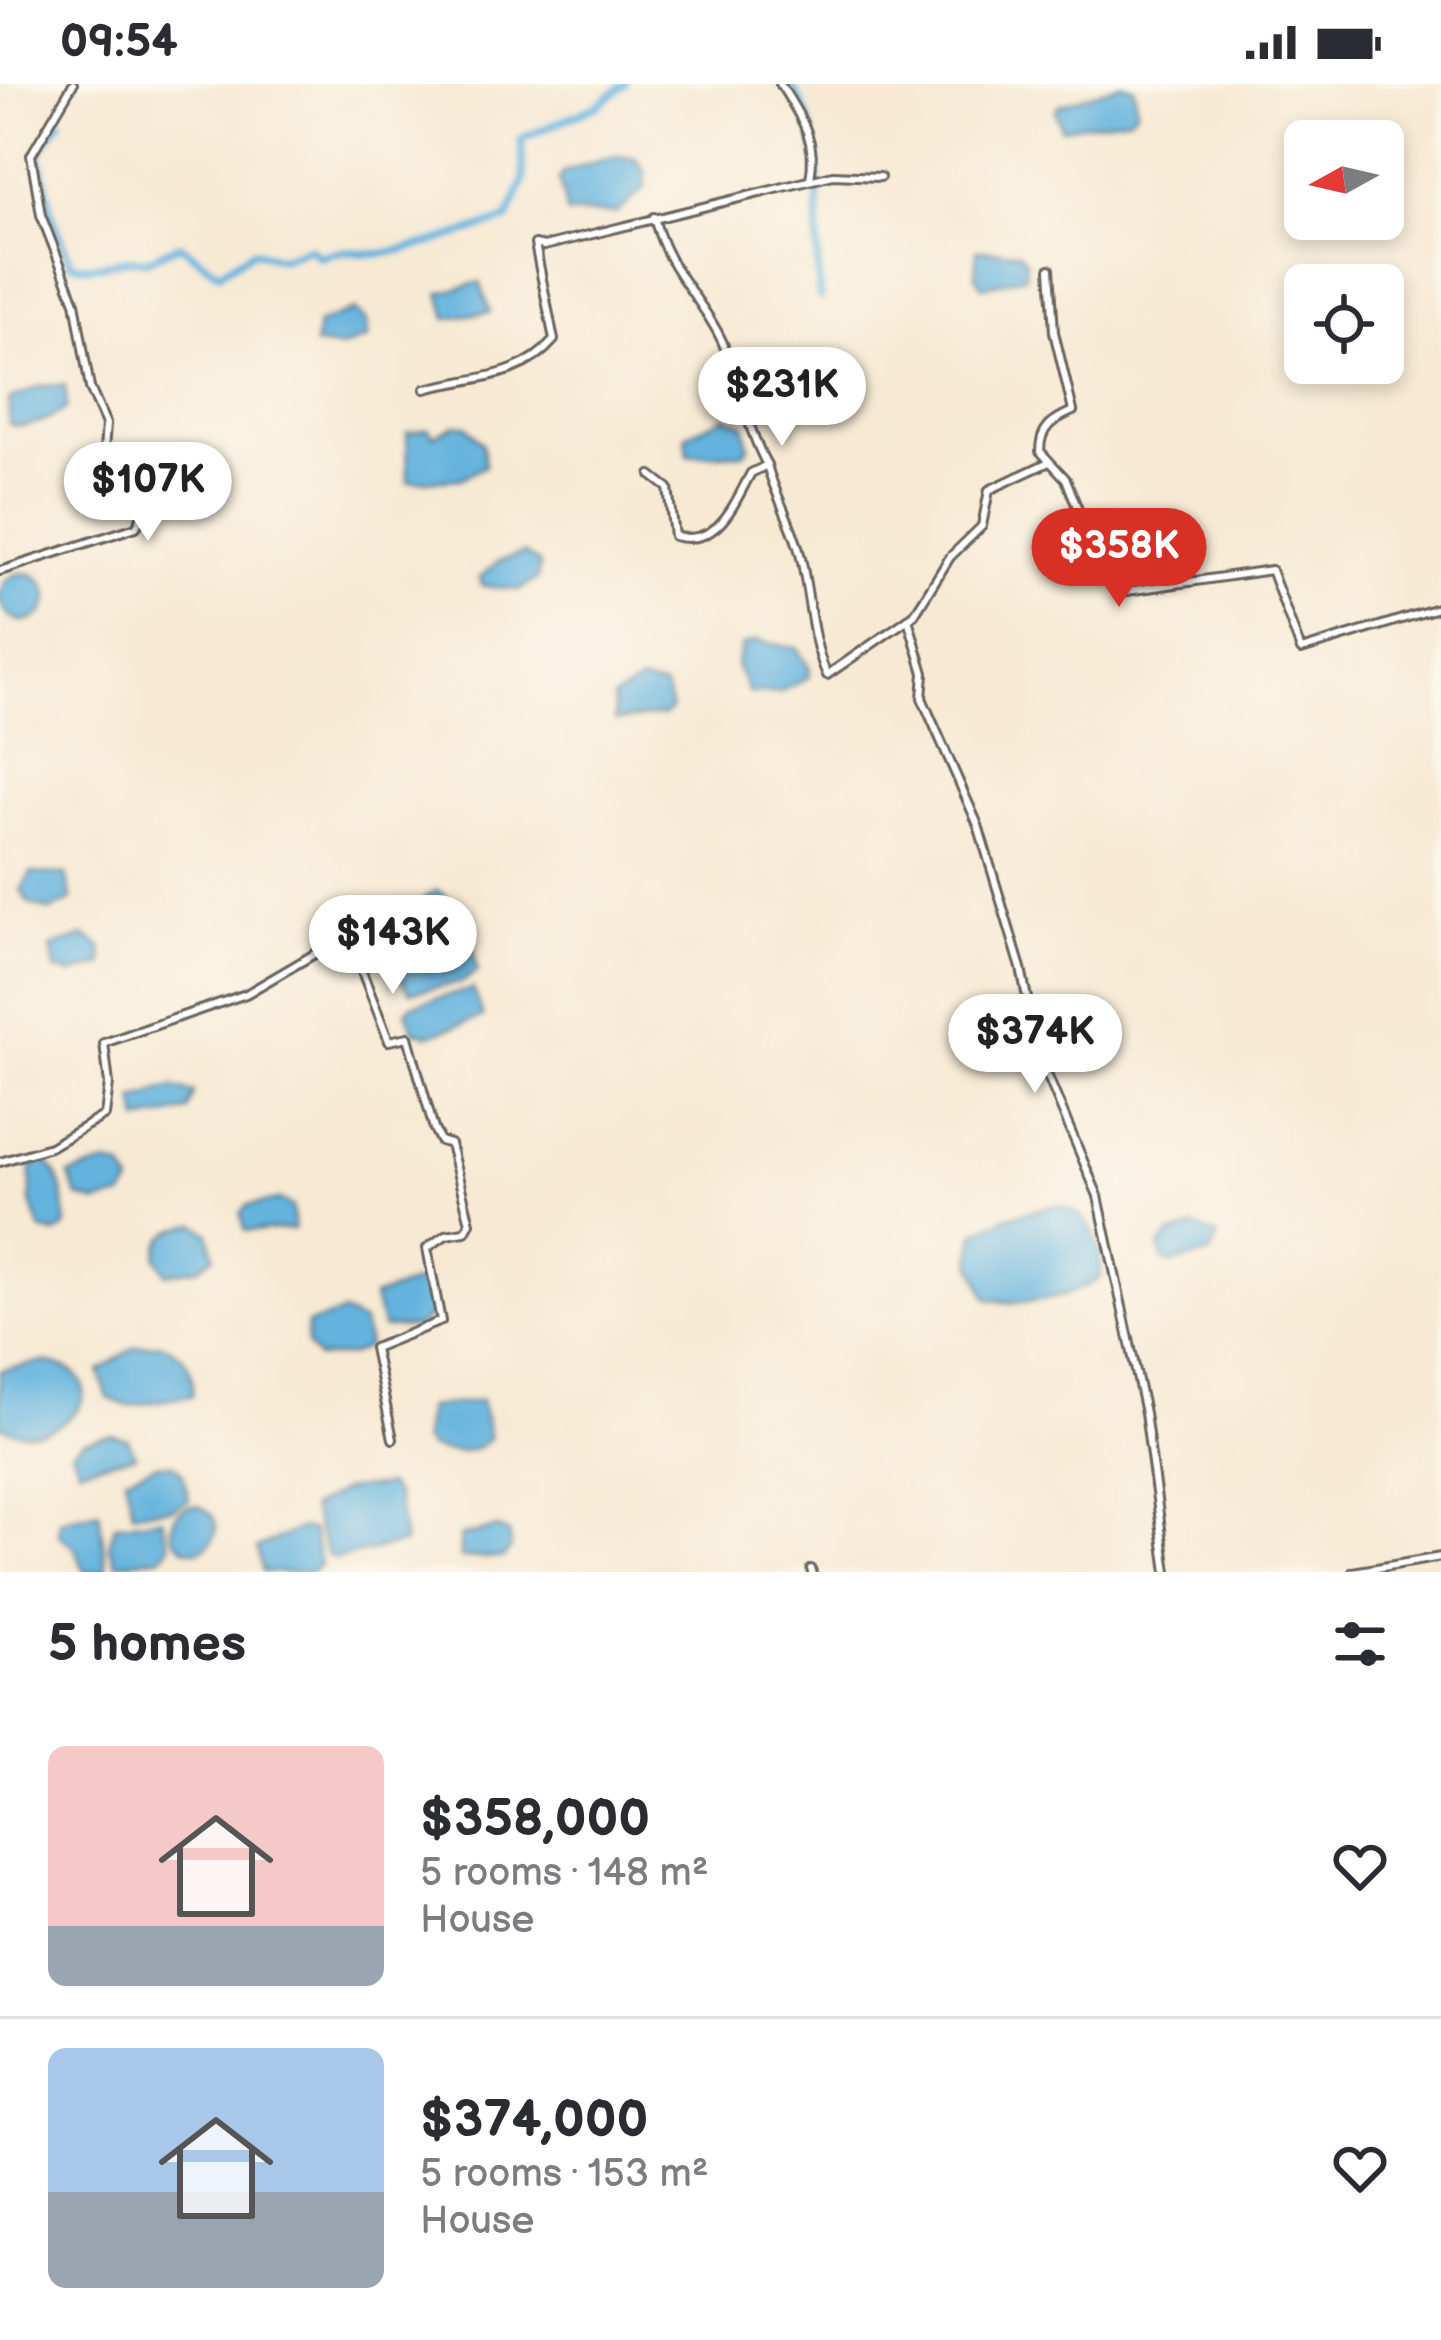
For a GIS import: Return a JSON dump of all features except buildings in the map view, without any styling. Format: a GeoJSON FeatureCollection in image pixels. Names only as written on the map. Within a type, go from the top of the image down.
{"type":"FeatureCollection","features":[{"type":"Feature","properties":{"kind":"street"},"geometry":{"type":"LineString","coordinates":[[0,571],[136,527],[146,509],[139,474],[113,470],[104,451],[106,424],[90,388],[75,302],[40,215],[33,147],[74,84]]}},
{"type":"Feature","properties":{"kind":"street"},"geometry":{"type":"LineString","coordinates":[[779,84],[812,136],[815,161],[810,179]]}},
{"type":"Feature","properties":{"kind":"street"},"geometry":{"type":"LineString","coordinates":[[425,389],[501,375],[541,355],[554,340],[535,244],[544,246],[810,179],[880,177]]}},
{"type":"Feature","properties":{"kind":"street"},"geometry":{"type":"LineString","coordinates":[[654,216],[684,287],[706,310],[723,344],[753,440],[794,532],[807,609],[827,675],[908,619],[930,595],[950,556],[982,526],[989,490],[1049,462]]}},
{"type":"Feature","properties":{"kind":"street"},"geometry":{"type":"LineString","coordinates":[[1050,269],[1054,332],[1072,411],[1053,419],[1040,436],[1040,451],[1066,479],[1105,578],[1126,590],[1271,570],[1301,650],[1441,607]]}},
{"type":"Feature","properties":{"kind":"street"},"geometry":{"type":"LineString","coordinates":[[651,475],[668,488],[674,536],[684,538],[703,535],[734,514],[751,473],[767,466]]}},
{"type":"Feature","properties":{"kind":"street"},"geometry":{"type":"LineString","coordinates":[[908,619],[924,673],[922,698],[978,825],[1021,968],[1038,1054],[1098,1196],[1144,1413],[1168,1572]]}},
{"type":"Feature","properties":{"kind":"street"},"geometry":{"type":"LineString","coordinates":[[0,1162],[50,1147],[105,1115],[109,1084],[104,1043],[246,994],[322,949],[346,952],[359,964],[389,1040],[408,1037],[434,1129],[440,1141],[450,1144],[470,1223],[465,1232],[446,1235],[427,1249],[441,1321],[374,1348],[393,1439]]}},
{"type":"Feature","properties":{"kind":"street"},"geometry":{"type":"LineString","coordinates":[[1354,1572],[1441,1557]]}},
{"type":"Feature","properties":{"kind":"water"},"geometry":{"type":"Polygon","coordinates":[[[1121,84],[1134,87],[1137,110],[1129,117],[1061,128],[1055,111],[1059,105],[1121,84]]]}},
{"type":"Feature","properties":{"kind":"water"},"geometry":{"type":"Polygon","coordinates":[[[615,156],[636,158],[646,174],[645,188],[617,213],[567,214],[559,180],[564,172],[615,156]]]}},
{"type":"Feature","properties":{"kind":"water"},"geometry":{"type":"Polygon","coordinates":[[[977,250],[1019,252],[1026,261],[1025,276],[983,287],[975,274],[977,250]]]}},
{"type":"Feature","properties":{"kind":"water"},"geometry":{"type":"Polygon","coordinates":[[[480,282],[490,312],[447,318],[440,293],[480,282]]]}},
{"type":"Feature","properties":{"kind":"water"},"geometry":{"type":"Polygon","coordinates":[[[354,310],[367,322],[368,338],[341,348],[315,345],[318,324],[354,310]]]}},
{"type":"Feature","properties":{"kind":"water"},"geometry":{"type":"Polygon","coordinates":[[[65,385],[67,408],[31,425],[9,424],[9,400],[40,386],[65,385]]]}},
{"type":"Feature","properties":{"kind":"water"},"geometry":{"type":"Polygon","coordinates":[[[725,417],[744,424],[749,446],[743,453],[688,455],[686,435],[725,417]]]}},
{"type":"Feature","properties":{"kind":"water"},"geometry":{"type":"Polygon","coordinates":[[[466,425],[483,444],[485,466],[460,479],[408,482],[407,433],[429,429],[433,436],[466,425]]]}},
{"type":"Feature","properties":{"kind":"water"},"geometry":{"type":"Polygon","coordinates":[[[524,553],[540,564],[537,579],[519,590],[482,586],[480,577],[499,561],[524,553]]]}},
{"type":"Feature","properties":{"kind":"water"},"geometry":{"type":"Polygon","coordinates":[[[24,573],[41,580],[48,597],[41,614],[24,621],[7,614],[0,597],[7,580],[24,573]]]}},
{"type":"Feature","properties":{"kind":"water"},"geometry":{"type":"Polygon","coordinates":[[[756,641],[797,648],[810,669],[808,678],[779,693],[749,693],[736,665],[742,646],[756,641]]]}},
{"type":"Feature","properties":{"kind":"water"},"geometry":{"type":"Polygon","coordinates":[[[640,682],[665,687],[671,709],[665,715],[615,721],[613,698],[640,682]]]}},
{"type":"Feature","properties":{"kind":"water"},"geometry":{"type":"Polygon","coordinates":[[[31,873],[66,875],[72,900],[50,911],[28,903],[21,890],[31,873]]]}},
{"type":"Feature","properties":{"kind":"water"},"geometry":{"type":"Polygon","coordinates":[[[437,890],[466,925],[477,971],[461,983],[410,992],[388,959],[380,926],[437,890]]]}},
{"type":"Feature","properties":{"kind":"water"},"geometry":{"type":"Polygon","coordinates":[[[84,936],[102,947],[103,965],[72,974],[55,970],[51,947],[84,936]]]}},
{"type":"Feature","properties":{"kind":"water"},"geometry":{"type":"Polygon","coordinates":[[[473,989],[483,1017],[429,1035],[414,1031],[406,1011],[411,1005],[473,989]]]}},
{"type":"Feature","properties":{"kind":"water"},"geometry":{"type":"Polygon","coordinates":[[[172,1087],[194,1093],[188,1111],[140,1121],[135,1100],[172,1087]]]}},
{"type":"Feature","properties":{"kind":"water"},"geometry":{"type":"Polygon","coordinates":[[[44,1161],[55,1173],[64,1199],[66,1226],[56,1234],[40,1230],[31,1202],[31,1168],[44,1161]]]}},
{"type":"Feature","properties":{"kind":"water"},"geometry":{"type":"Polygon","coordinates":[[[107,1164],[122,1168],[132,1184],[123,1197],[97,1203],[78,1197],[69,1175],[107,1164]]]}},
{"type":"Feature","properties":{"kind":"water"},"geometry":{"type":"Polygon","coordinates":[[[280,1200],[292,1207],[294,1229],[245,1231],[241,1213],[247,1206],[280,1200]]]}},
{"type":"Feature","properties":{"kind":"water"},"geometry":{"type":"Polygon","coordinates":[[[1056,1205],[1078,1214],[1092,1230],[1101,1277],[1046,1299],[987,1298],[972,1263],[975,1233],[1009,1216],[1056,1205]]]}},
{"type":"Feature","properties":{"kind":"water"},"geometry":{"type":"Polygon","coordinates":[[[196,1224],[209,1233],[214,1256],[198,1268],[166,1274],[157,1257],[161,1243],[175,1230],[196,1224]]]}},
{"type":"Feature","properties":{"kind":"water"},"geometry":{"type":"Polygon","coordinates":[[[1194,1227],[1218,1236],[1210,1254],[1171,1264],[1164,1261],[1159,1247],[1170,1235],[1194,1227]]]}},
{"type":"Feature","properties":{"kind":"water"},"geometry":{"type":"Polygon","coordinates":[[[416,1282],[430,1295],[434,1314],[416,1327],[383,1328],[373,1297],[416,1282]]]}},
{"type":"Feature","properties":{"kind":"water"},"geometry":{"type":"Polygon","coordinates":[[[343,1313],[363,1323],[368,1346],[351,1355],[317,1358],[307,1345],[307,1324],[343,1313]]]}},
{"type":"Feature","properties":{"kind":"water"},"geometry":{"type":"Polygon","coordinates":[[[161,1344],[187,1363],[192,1396],[128,1406],[108,1398],[99,1371],[135,1347],[161,1344]]]}},
{"type":"Feature","properties":{"kind":"water"},"geometry":{"type":"Polygon","coordinates":[[[43,1362],[68,1369],[81,1381],[83,1395],[77,1410],[45,1430],[23,1432],[0,1426],[0,1370],[43,1362]]]}},
{"type":"Feature","properties":{"kind":"water"},"geometry":{"type":"Polygon","coordinates":[[[481,1401],[490,1438],[484,1444],[461,1452],[428,1447],[423,1439],[427,1407],[481,1401]]]}},
{"type":"Feature","properties":{"kind":"water"},"geometry":{"type":"Polygon","coordinates":[[[112,1435],[128,1439],[135,1455],[79,1468],[72,1451],[83,1441],[112,1435]]]}},
{"type":"Feature","properties":{"kind":"water"},"geometry":{"type":"Polygon","coordinates":[[[157,1464],[174,1464],[183,1474],[189,1500],[173,1508],[133,1512],[125,1477],[157,1464]]]}},
{"type":"Feature","properties":{"kind":"water"},"geometry":{"type":"Polygon","coordinates":[[[387,1485],[397,1497],[404,1543],[336,1559],[327,1555],[311,1508],[343,1490],[387,1485]]]}},
{"type":"Feature","properties":{"kind":"water"},"geometry":{"type":"Polygon","coordinates":[[[194,1506],[210,1512],[216,1528],[210,1544],[194,1550],[178,1544],[172,1528],[178,1512],[194,1506]]]}},
{"type":"Feature","properties":{"kind":"water"},"geometry":{"type":"Polygon","coordinates":[[[99,1511],[107,1571],[85,1572],[74,1546],[59,1535],[60,1520],[99,1511]]]}},
{"type":"Feature","properties":{"kind":"water"},"geometry":{"type":"Polygon","coordinates":[[[162,1518],[170,1546],[161,1557],[117,1564],[109,1545],[115,1525],[162,1518]]]}},
{"type":"Feature","properties":{"kind":"water"},"geometry":{"type":"Polygon","coordinates":[[[301,1528],[313,1531],[320,1565],[311,1572],[263,1572],[257,1548],[301,1528]]]}},
{"type":"Feature","properties":{"kind":"water"},"geometry":{"type":"Polygon","coordinates":[[[498,1528],[509,1533],[511,1548],[503,1558],[461,1558],[459,1537],[498,1528]]]}},
{"type":"Feature","properties":{"kind":"waterway"},"geometry":{"type":"LineString","coordinates":[[60,122],[39,152],[54,223],[71,263],[145,261],[180,245],[219,273],[253,251],[281,259],[309,248],[320,257],[341,252],[386,253],[508,219],[524,180],[521,139],[598,105],[625,84]]}},
{"type":"Feature","properties":{"kind":"waterway"},"geometry":{"type":"LineString","coordinates":[[790,84],[804,109],[817,161],[820,297]]}}]}
